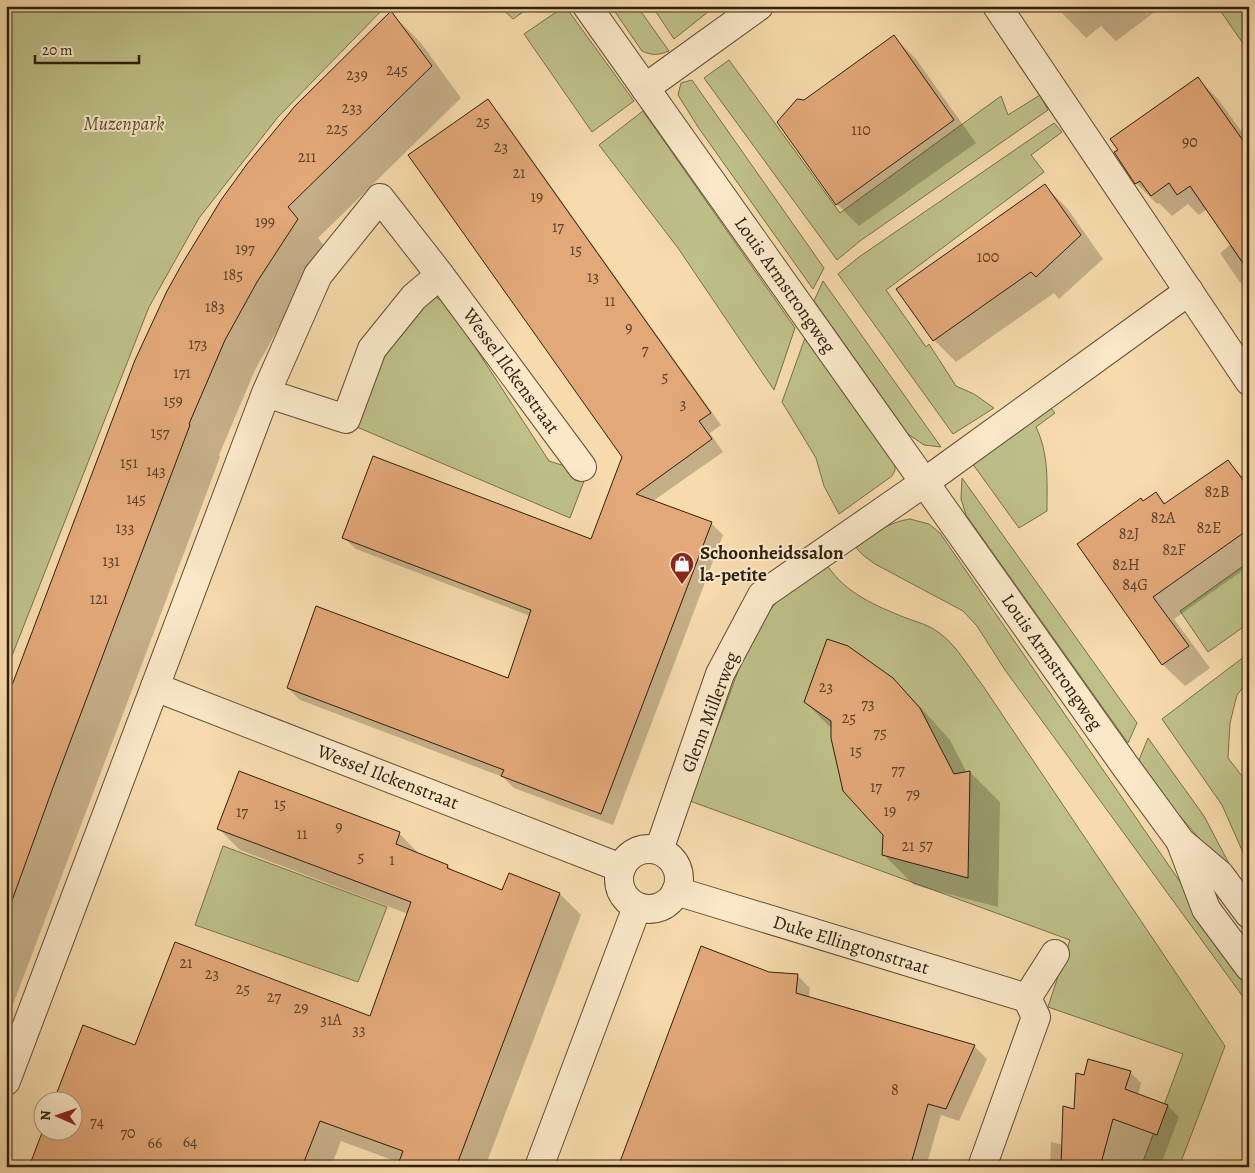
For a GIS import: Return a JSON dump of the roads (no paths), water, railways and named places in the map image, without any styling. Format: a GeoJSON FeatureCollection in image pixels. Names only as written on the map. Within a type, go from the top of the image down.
{"type":"FeatureCollection","features":[{"type":"Feature","properties":{"kind":"street","name":"Louis Armstrongweg"},"geometry":{"type":"LineString","coordinates":[[588,6],[1126,767],[1181,842],[1220,875],[1249,914]]}},
{"type":"Feature","properties":{"kind":"street"},"geometry":{"type":"LineString","coordinates":[[645,88],[759,6]]}},
{"type":"Feature","properties":{"kind":"street"},"geometry":{"type":"LineString","coordinates":[[997,6],[1249,381]]}},
{"type":"Feature","properties":{"kind":"street","name":"Wessel Ilckenstraat"},"geometry":{"type":"LineString","coordinates":[[6,1081],[266,393],[318,275],[380,198],[582,467]]}},
{"type":"Feature","properties":{"kind":"street"},"geometry":{"type":"LineString","coordinates":[[266,393],[346,419],[372,349],[414,297],[440,276]]}},
{"type":"Feature","properties":{"kind":"street"},"geometry":{"type":"LineString","coordinates":[[926,482],[1189,291]]}},
{"type":"Feature","properties":{"kind":"street","name":"Glenn Millerweg"},"geometry":{"type":"LineString","coordinates":[[659,850],[720,674],[762,595],[926,482]]}},
{"type":"Feature","properties":{"kind":"street","name":"Wessel Ilckenstraat"},"geometry":{"type":"LineString","coordinates":[[155,686],[621,868]]}},
{"type":"Feature","properties":{"kind":"street","name":"Louis Armstrongweg"},"geometry":{"type":"LineString","coordinates":[[1181,842],[1206,909],[1249,967]]}},
{"type":"Feature","properties":{"kind":"street"},"geometry":{"type":"LineString","coordinates":[[652,848],[659,850],[673,860],[679,881],[676,892],[668,902],[656,908],[637,907],[627,900],[620,891],[619,879],[621,868],[630,855],[636,851],[652,848]]}},
{"type":"Feature","properties":{"kind":"street","name":"Duke Ellingtonstraat"},"geometry":{"type":"LineString","coordinates":[[676,892],[1027,998]]}},
{"type":"Feature","properties":{"kind":"street"},"geometry":{"type":"LineString","coordinates":[[539,1167],[637,907]]}},
{"type":"Feature","properties":{"kind":"street"},"geometry":{"type":"LineString","coordinates":[[982,1167],[1036,1017],[1027,998],[1055,954]]}},
{"type":"Feature","properties":{"kind":"place","name":"Schoonheidssalon la-petite"},"geometry":{"type":"Point","coordinates":[682,585]}},
{"type":"Feature","properties":{"kind":"park label","name":"Muzenpark"},"geometry":{"type":"Point","coordinates":[124,124]}}]}
